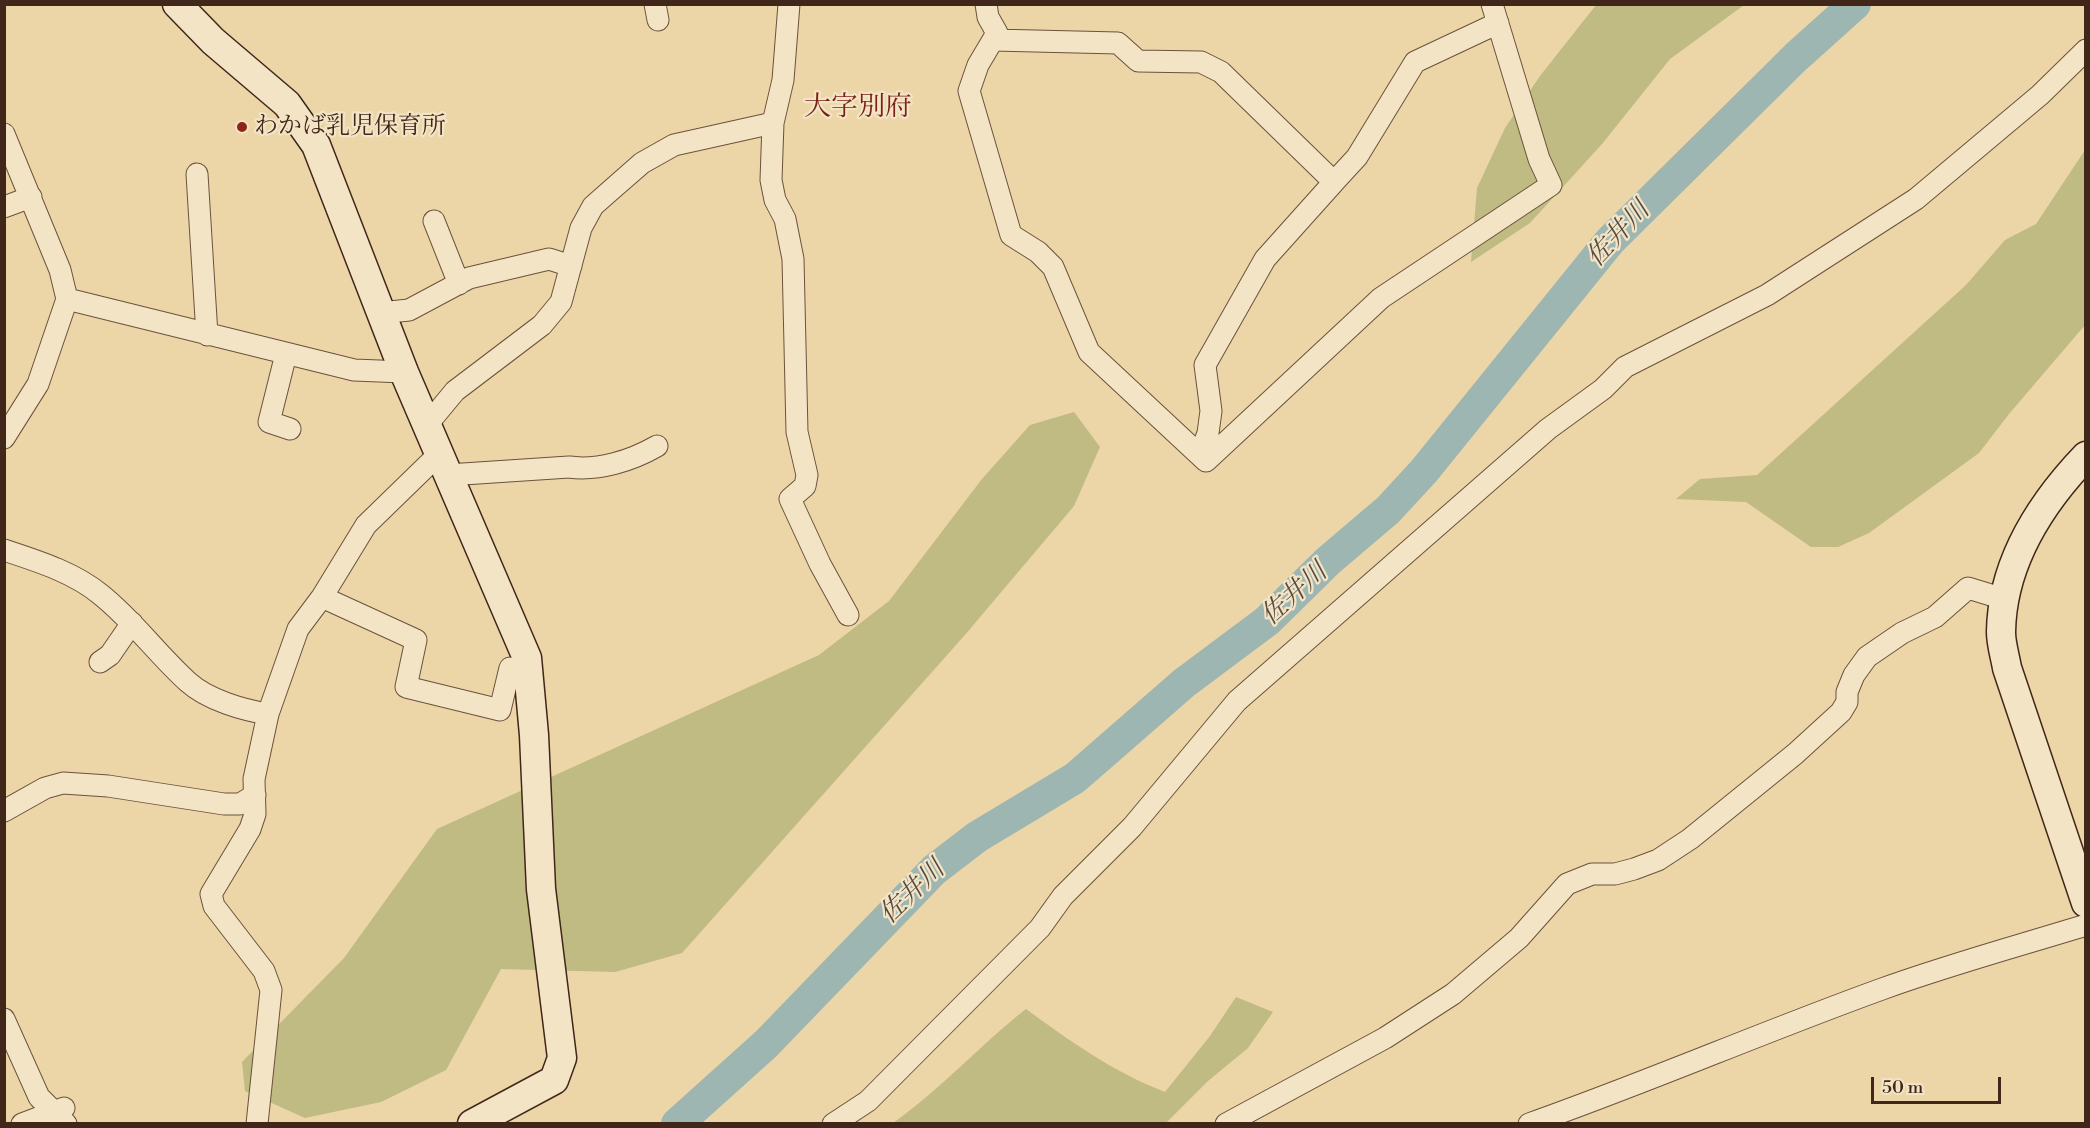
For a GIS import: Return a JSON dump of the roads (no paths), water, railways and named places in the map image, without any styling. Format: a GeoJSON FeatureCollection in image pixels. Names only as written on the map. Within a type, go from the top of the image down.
{"type":"FeatureCollection","features":[{"type":"Feature","properties":{"kind":"street"},"geometry":{"type":"LineString","coordinates":[[177,4],[213,41],[287,104],[307,129],[322,158],[380,313],[426,426],[514,625],[529,671],[541,889],[562,1058],[554,1080],[472,1124]]}},
{"type":"Feature","properties":{"kind":"street"},"geometry":{"type":"LineString","coordinates":[[789,4],[783,80],[774,123],[771,180],[775,200],[785,219],[793,259],[797,432],[807,475],[805,486],[790,499],[820,564],[848,615]]}},
{"type":"Feature","properties":{"kind":"street"},"geometry":{"type":"LineString","coordinates":[[986,4],[988,17],[997,33],[978,65],[969,91],[1011,235],[1038,252],[1053,267],[1089,352],[1206,461],[1381,298],[1551,185],[1539,159],[1495,14],[1415,62],[1357,157],[1266,259],[1204,365],[1211,411],[1208,433],[1200,455]]}},
{"type":"Feature","properties":{"kind":"street"},"geometry":{"type":"LineString","coordinates":[[993,40],[1118,44],[1138,61],[1201,62],[1221,72],[1334,182]]}},
{"type":"Feature","properties":{"kind":"street"},"geometry":{"type":"LineString","coordinates":[[833,1124],[868,1101],[1040,928],[1063,896],[1132,827],[1237,701],[1548,429],[1603,389],[1625,367],[1767,294],[1916,199],[2040,95],[2085,50]]}},
{"type":"Feature","properties":{"kind":"street"},"geometry":{"type":"LineString","coordinates":[[426,426],[455,391],[542,325],[561,302],[581,228],[593,206],[642,163],[675,145],[774,123]]}},
{"type":"Feature","properties":{"kind":"street"},"geometry":{"type":"LineString","coordinates":[[4,134],[60,270],[67,299],[38,384],[4,438]]}},
{"type":"Feature","properties":{"kind":"street"},"geometry":{"type":"LineString","coordinates":[[197,174],[207,334]]}},
{"type":"Feature","properties":{"kind":"street"},"geometry":{"type":"LineString","coordinates":[[4,207],[30,197]]}},
{"type":"Feature","properties":{"kind":"street"},"geometry":{"type":"LineString","coordinates":[[434,221],[459,284]]}},
{"type":"Feature","properties":{"kind":"street"},"geometry":{"type":"LineString","coordinates":[[380,313],[409,310],[469,278],[549,259],[571,266]]}},
{"type":"Feature","properties":{"kind":"street"},"geometry":{"type":"LineString","coordinates":[[67,299],[354,370],[404,372]]}},
{"type":"Feature","properties":{"kind":"street"},"geometry":{"type":"LineString","coordinates":[[286,354],[269,422],[290,429]]}},
{"type":"Feature","properties":{"kind":"street"},"geometry":{"type":"LineString","coordinates":[[257,1124],[271,990],[264,970],[214,906],[211,894],[250,829],[255,814],[254,779],[268,714],[298,629],[322,597],[366,525],[443,465],[569,466],[587,470],[639,456],[657,446]]}},
{"type":"Feature","properties":{"kind":"street"},"geometry":{"type":"LineString","coordinates":[[2085,456],[2056,490],[2029,530],[2004,599],[2001,634],[2007,668],[2085,903]]}},
{"type":"Feature","properties":{"kind":"street"},"geometry":{"type":"LineString","coordinates":[[4,550],[55,568],[99,593],[132,623],[190,684],[239,709],[268,714]]}},
{"type":"Feature","properties":{"kind":"street"},"geometry":{"type":"LineString","coordinates":[[1226,1124],[1386,1038],[1453,994],[1519,938],[1567,884],[1592,874],[1615,874],[1634,869],[1658,860],[1690,839],[1795,754],[1841,712],[1847,702],[1847,692],[1859,666],[1888,641],[1935,617],[1968,588],[2004,599]]}},
{"type":"Feature","properties":{"kind":"street"},"geometry":{"type":"LineString","coordinates":[[322,597],[416,640],[406,687],[500,710],[510,668],[529,671]]}},
{"type":"Feature","properties":{"kind":"street"},"geometry":{"type":"LineString","coordinates":[[100,662],[110,655],[132,623]]}},
{"type":"Feature","properties":{"kind":"street"},"geometry":{"type":"LineString","coordinates":[[4,811],[45,788],[63,783],[108,786],[224,804],[240,804],[255,795]]}},
{"type":"Feature","properties":{"kind":"street"},"geometry":{"type":"LineString","coordinates":[[1529,1124],[1609,1096],[1707,1054],[1884,988],[2085,925]]}},
{"type":"Feature","properties":{"kind":"street"},"geometry":{"type":"LineString","coordinates":[[4,1019],[9,1043],[39,1097],[62,1114]]}},
{"type":"Feature","properties":{"kind":"street"},"geometry":{"type":"LineString","coordinates":[[22,1124],[31,1118],[62,1114]]}},
{"type":"Feature","properties":{"kind":"waterway","name":"佐井川"},"geometry":{"type":"LineString","coordinates":[[677,1124],[766,1044],[934,870],[977,837],[1075,778],[1184,683],[1267,621],[1328,561],[1388,510],[1424,471],[1610,241],[1796,57],[1855,4]]}},
{"type":"Feature","properties":{"kind":"place","name":"わかば乳児保育所"},"geometry":{"type":"Point","coordinates":[242,127]}},
{"type":"Feature","properties":{"kind":"district","name":"大字別府"},"geometry":{"type":"Point","coordinates":[858,109]}}]}
